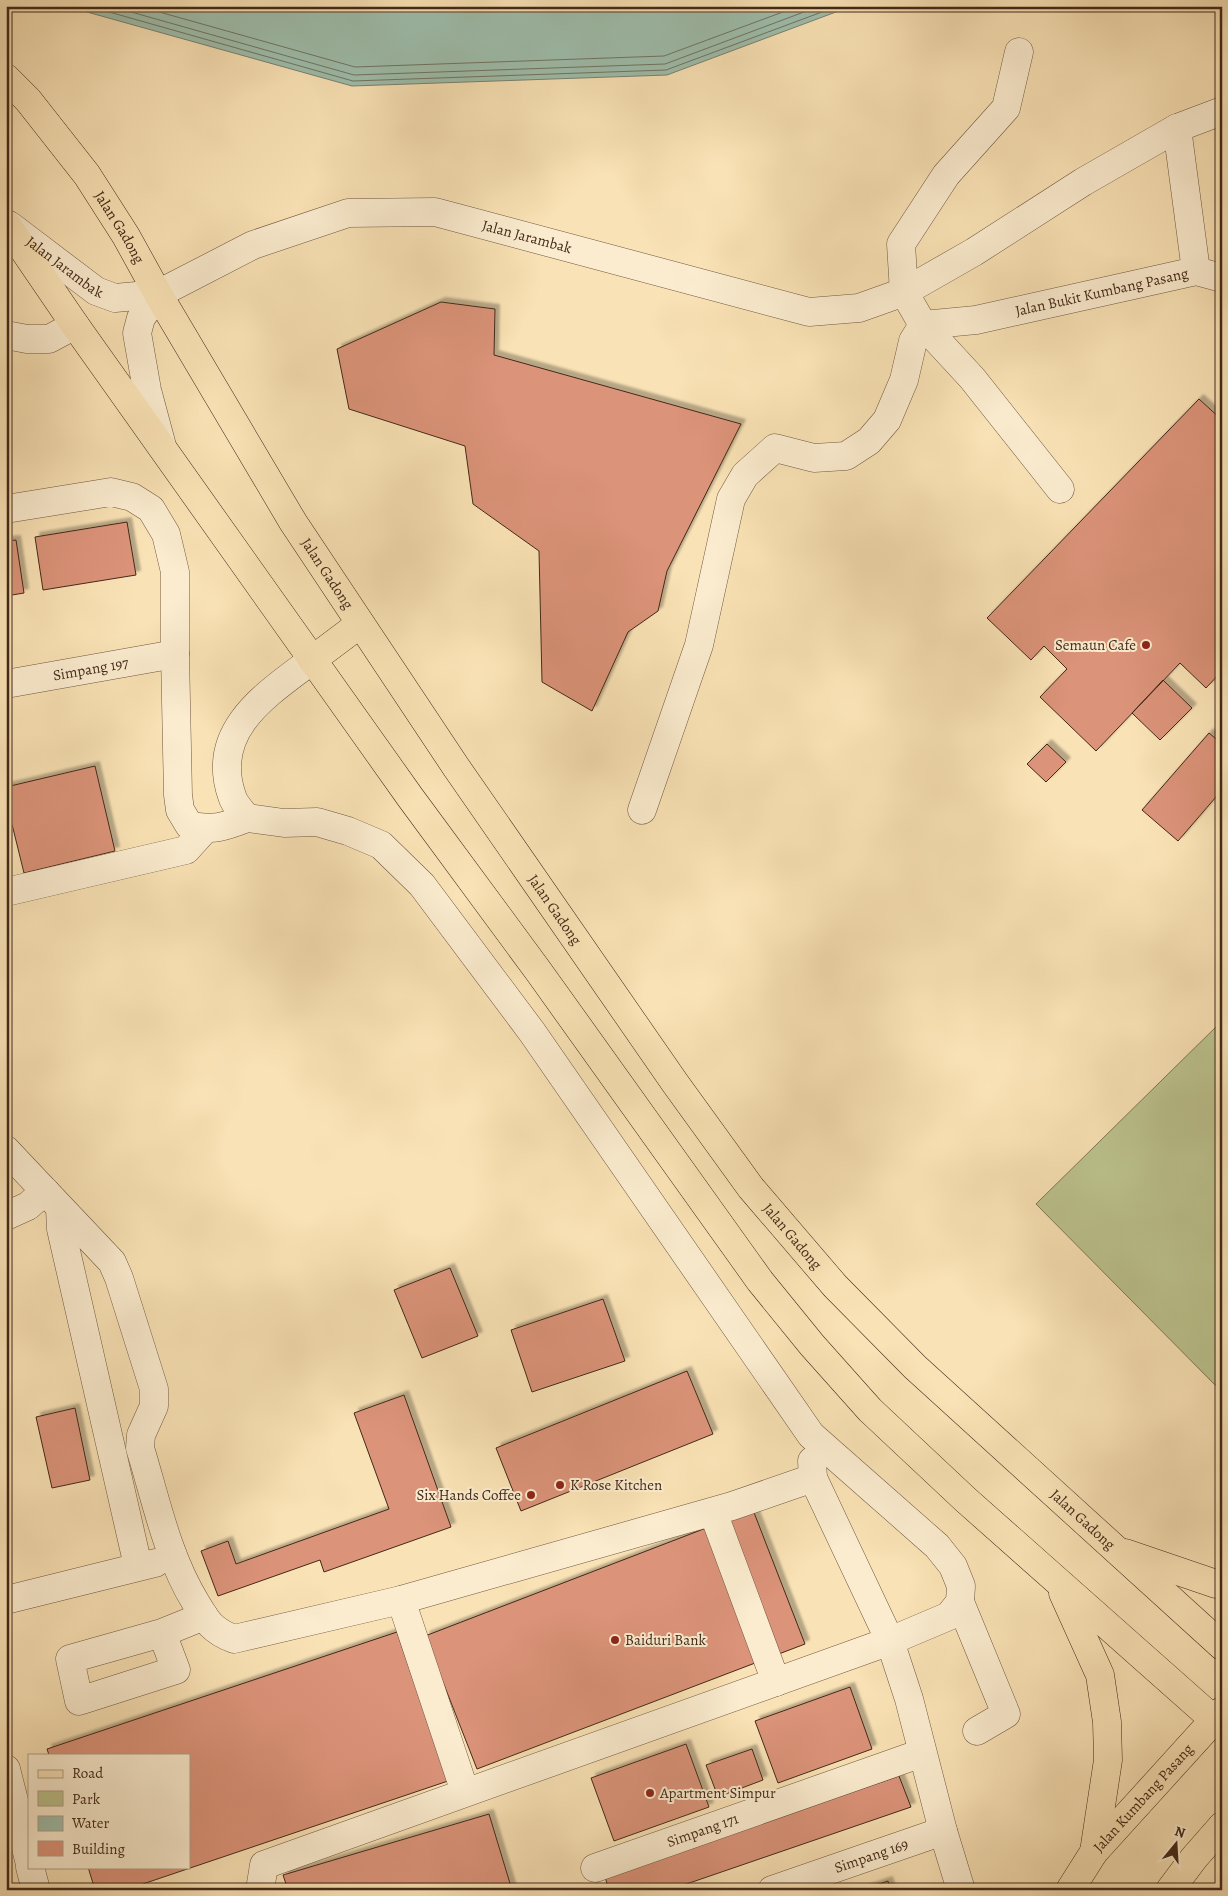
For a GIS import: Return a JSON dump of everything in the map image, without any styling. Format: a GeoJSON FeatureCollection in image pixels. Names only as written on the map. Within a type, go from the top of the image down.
{"type":"FeatureCollection","features":[{"type":"Feature","properties":{"kind":"main road","name":"Jalan Gadong"},"geometry":{"type":"LineString","coordinates":[[6,78],[28,100],[87,175],[126,236],[158,294],[288,513],[360,624],[456,767],[675,1083],[751,1188],[835,1286],[915,1367],[1222,1646]]}},
{"type":"Feature","properties":{"kind":"main road"},"geometry":{"type":"LineString","coordinates":[[6,224],[410,798],[539,972],[760,1281],[812,1346],[870,1410],[966,1500],[1059,1584],[1219,1719]]}},
{"type":"Feature","properties":{"kind":"main road"},"geometry":{"type":"LineString","coordinates":[[312,660],[360,624]]}},
{"type":"Feature","properties":{"kind":"main road"},"geometry":{"type":"LineString","coordinates":[[1114,1549],[1216,1584],[1222,1584]]}},
{"type":"Feature","properties":{"kind":"main road"},"geometry":{"type":"LineString","coordinates":[[1059,1584],[1100,1675],[1107,1722],[1108,1760],[1094,1852]]}},
{"type":"Feature","properties":{"kind":"main road","name":"Jalan Kumbang Pasang"},"geometry":{"type":"LineString","coordinates":[[1070,1890],[1094,1852],[1219,1719]]}},
{"type":"Feature","properties":{"kind":"main road"},"geometry":{"type":"LineString","coordinates":[[1170,1890],[1194,1858],[1222,1826]]}},
{"type":"Feature","properties":{"kind":"street"},"geometry":{"type":"LineString","coordinates":[[1018,52],[1006,108],[946,175],[902,244],[904,292],[923,324],[972,378],[1060,488]]}},
{"type":"Feature","properties":{"kind":"street"},"geometry":{"type":"LineString","coordinates":[[904,292],[974,252],[1083,182],[1177,128],[1222,111]]}},
{"type":"Feature","properties":{"kind":"street","name":"Jalan Bukit Kumbang Pasang"},"geometry":{"type":"LineString","coordinates":[[923,324],[976,320],[1209,274],[1177,128]]}},
{"type":"Feature","properties":{"kind":"street","name":"Jalan Jarambak"},"geometry":{"type":"LineString","coordinates":[[6,224],[96,291],[115,298],[158,294],[253,244],[348,213],[435,212],[809,312],[859,308],[904,292]]}},
{"type":"Feature","properties":{"kind":"street","name":"Jalan Jarambak"},"geometry":{"type":"LineString","coordinates":[[158,294],[141,318],[138,333],[147,390],[163,448]]}},
{"type":"Feature","properties":{"kind":"street"},"geometry":{"type":"LineString","coordinates":[[642,810],[699,645],[731,499],[744,475],[775,448],[814,458],[846,456],[869,442],[887,420],[904,380],[912,341],[923,324]]}},
{"type":"Feature","properties":{"kind":"street"},"geometry":{"type":"LineString","coordinates":[[6,336],[27,339],[49,339],[76,325]]}},
{"type":"Feature","properties":{"kind":"street"},"geometry":{"type":"LineString","coordinates":[[6,509],[111,492],[132,497],[151,509],[166,534],[175,572],[174,654],[177,763],[180,810],[189,825],[205,829],[224,826],[247,818],[284,823],[317,822],[348,831],[381,845],[422,885],[538,1040],[811,1435],[937,1546],[953,1566],[961,1586],[960,1602],[1006,1714],[977,1731]]}},
{"type":"Feature","properties":{"kind":"street","name":"Simpang 197"},"geometry":{"type":"LineString","coordinates":[[6,684],[174,654]]}},
{"type":"Feature","properties":{"kind":"street"},"geometry":{"type":"LineString","coordinates":[[247,818],[232,798],[226,772],[228,747],[241,721],[270,692],[312,660]]}},
{"type":"Feature","properties":{"kind":"street"},"geometry":{"type":"LineString","coordinates":[[6,892],[186,850],[205,829]]}},
{"type":"Feature","properties":{"kind":"street"},"geometry":{"type":"LineString","coordinates":[[6,1150],[112,1262],[119,1278],[154,1389],[154,1406],[141,1435],[140,1448],[174,1560],[186,1587],[210,1624],[222,1634],[234,1640],[401,1600],[713,1512],[813,1478]]}},
{"type":"Feature","properties":{"kind":"street"},"geometry":{"type":"LineString","coordinates":[[6,1216],[28,1206],[52,1200]]}},
{"type":"Feature","properties":{"kind":"street"},"geometry":{"type":"LineString","coordinates":[[52,1200],[61,1229],[138,1566]]}},
{"type":"Feature","properties":{"kind":"street"},"geometry":{"type":"LineString","coordinates":[[811,1435],[813,1478],[890,1641],[909,1699],[943,1831],[961,1890]]}},
{"type":"Feature","properties":{"kind":"street"},"geometry":{"type":"LineString","coordinates":[[713,1512],[776,1682]]}},
{"type":"Feature","properties":{"kind":"street"},"geometry":{"type":"LineString","coordinates":[[6,1600],[138,1566],[174,1560]]}},
{"type":"Feature","properties":{"kind":"street"},"geometry":{"type":"LineString","coordinates":[[401,1600],[465,1792]]}},
{"type":"Feature","properties":{"kind":"street"},"geometry":{"type":"LineString","coordinates":[[260,1890],[264,1865],[890,1641],[949,1616],[960,1602]]}},
{"type":"Feature","properties":{"kind":"street"},"geometry":{"type":"LineString","coordinates":[[162,1633],[204,1616]]}},
{"type":"Feature","properties":{"kind":"street","name":"Simpang 171"},"geometry":{"type":"LineString","coordinates":[[595,1868],[922,1753]]}},
{"type":"Feature","properties":{"kind":"street"},"geometry":{"type":"LineString","coordinates":[[6,1769],[28,1856]]}},
{"type":"Feature","properties":{"kind":"street","name":"Simpang 169"},"geometry":{"type":"LineString","coordinates":[[772,1890],[943,1831]]}},
{"type":"Feature","properties":{"kind":"street"},"geometry":{"type":"LineString","coordinates":[[30,1868],[36,1890]]}},
{"type":"Feature","properties":{"kind":"green space"},"geometry":{"type":"Polygon","coordinates":[[[1222,1021],[1222,1392],[1036,1204],[1222,1021]]]}},
{"type":"Feature","properties":{"kind":"water"},"geometry":{"type":"Polygon","coordinates":[[[78,6],[852,6],[667,75],[352,86],[87,12],[78,6]]]}},
{"type":"Feature","properties":{"kind":"building"},"geometry":{"type":"Polygon","coordinates":[[[441,302],[495,309],[494,355],[741,424],[667,571],[658,611],[628,632],[592,711],[542,682],[539,551],[473,504],[465,446],[349,409],[337,349],[441,302]]]}},
{"type":"Feature","properties":{"kind":"building"},"geometry":{"type":"Polygon","coordinates":[[[1199,399],[1222,420],[1222,671],[1206,688],[1180,663],[1096,751],[1040,697],[1067,669],[1044,646],[1031,660],[987,618],[1199,399]]]}},
{"type":"Feature","properties":{"kind":"building"},"geometry":{"type":"Polygon","coordinates":[[[127,522],[136,575],[43,590],[35,537],[127,522]]]}},
{"type":"Feature","properties":{"kind":"building"},"geometry":{"type":"Polygon","coordinates":[[[16,540],[24,593],[6,596],[6,541],[16,540]]]}},
{"type":"Feature","properties":{"kind":"building"},"geometry":{"type":"Polygon","coordinates":[[[1163,680],[1192,708],[1160,740],[1132,713],[1163,680]]]}},
{"type":"Feature","properties":{"kind":"building"},"geometry":{"type":"Polygon","coordinates":[[[1209,733],[1222,744],[1222,790],[1178,841],[1142,810],[1209,733]]]}},
{"type":"Feature","properties":{"kind":"building"},"geometry":{"type":"Polygon","coordinates":[[[1047,744],[1066,762],[1046,782],[1027,764],[1047,744]]]}},
{"type":"Feature","properties":{"kind":"building"},"geometry":{"type":"Polygon","coordinates":[[[95,766],[115,851],[24,873],[6,800],[6,787],[95,766]]]}},
{"type":"Feature","properties":{"kind":"building"},"geometry":{"type":"Polygon","coordinates":[[[450,1268],[478,1336],[422,1358],[394,1290],[450,1268]]]}},
{"type":"Feature","properties":{"kind":"building"},"geometry":{"type":"Polygon","coordinates":[[[603,1299],[625,1361],[532,1392],[511,1330],[603,1299]]]}},
{"type":"Feature","properties":{"kind":"building"},"geometry":{"type":"Polygon","coordinates":[[[687,1371],[713,1434],[521,1511],[496,1448],[687,1371]]]}},
{"type":"Feature","properties":{"kind":"building"},"geometry":{"type":"Polygon","coordinates":[[[404,1395],[451,1527],[324,1572],[320,1560],[218,1596],[201,1551],[228,1541],[236,1564],[389,1509],[354,1413],[404,1395]]]}},
{"type":"Feature","properties":{"kind":"building"},"geometry":{"type":"Polygon","coordinates":[[[75,1408],[90,1480],[52,1488],[36,1417],[75,1408]]]}},
{"type":"Feature","properties":{"kind":"building","name":"Baiduri Bank"},"geometry":{"type":"Polygon","coordinates":[[[753,1510],[805,1644],[477,1769],[425,1636],[753,1510]]]}},
{"type":"Feature","properties":{"kind":"building"},"geometry":{"type":"Polygon","coordinates":[[[397,1632],[448,1781],[125,1890],[95,1890],[88,1868],[190,1868],[190,1754],[49,1754],[47,1749],[397,1632]]]}},
{"type":"Feature","properties":{"kind":"building","name":"Apartment Simpur"},"geometry":{"type":"Polygon","coordinates":[[[850,1687],[872,1749],[778,1783],[755,1721],[850,1687]]]}},
{"type":"Feature","properties":{"kind":"building","name":"Apartment Simpur"},"geometry":{"type":"Polygon","coordinates":[[[686,1744],[709,1807],[614,1841],[591,1778],[686,1744]]]}},
{"type":"Feature","properties":{"kind":"building"},"geometry":{"type":"Polygon","coordinates":[[[752,1749],[763,1780],[718,1797],[706,1765],[752,1749]]]}},
{"type":"Feature","properties":{"kind":"building"},"geometry":{"type":"Polygon","coordinates":[[[899,1776],[911,1807],[669,1890],[609,1890],[605,1877],[899,1776]]]}},
{"type":"Feature","properties":{"kind":"building"},"geometry":{"type":"Polygon","coordinates":[[[489,1814],[512,1890],[288,1890],[283,1875],[489,1814]]]}},
{"type":"Feature","properties":{"kind":"building"},"geometry":{"type":"Polygon","coordinates":[[[888,1881],[891,1890],[862,1890],[888,1881]]]}},
{"type":"Feature","properties":{"kind":"place","name":"Semaun Cafe"},"geometry":{"type":"Point","coordinates":[1146,645]}},
{"type":"Feature","properties":{"kind":"place","name":"K Rose Kitchen"},"geometry":{"type":"Point","coordinates":[560,1485]}},
{"type":"Feature","properties":{"kind":"place","name":"Six Hands Coffee"},"geometry":{"type":"Point","coordinates":[531,1495]}},
{"type":"Feature","properties":{"kind":"place","name":"Baiduri Bank"},"geometry":{"type":"Point","coordinates":[615,1640]}},
{"type":"Feature","properties":{"kind":"place","name":"Apartment Simpur"},"geometry":{"type":"Point","coordinates":[650,1793]}}]}
